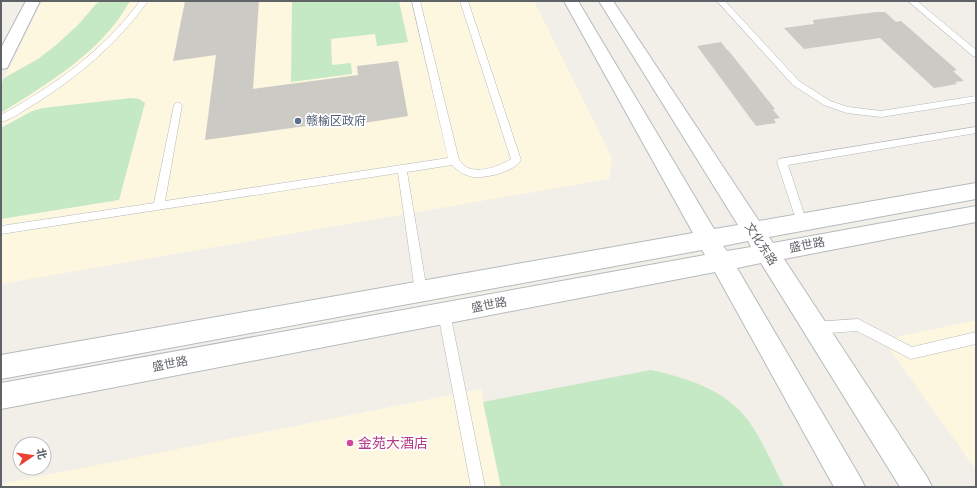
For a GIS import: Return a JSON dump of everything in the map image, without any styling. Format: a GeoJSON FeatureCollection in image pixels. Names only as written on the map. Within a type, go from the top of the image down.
{"type":"FeatureCollection","features":[{"type":"Feature","properties":{"kind":"main road"},"geometry":{"type":"LineString","coordinates":[[1,33],[18,1]]}},
{"type":"Feature","properties":{"kind":"main road"},"geometry":{"type":"LineString","coordinates":[[1,64],[33,1]]}},
{"type":"Feature","properties":{"kind":"main road"},"geometry":{"type":"LineString","coordinates":[[571,1],[850,487]]}},
{"type":"Feature","properties":{"kind":"main road","name":"文化东路"},"geometry":{"type":"LineString","coordinates":[[606,1],[917,487]]}},
{"type":"Feature","properties":{"kind":"main road","name":"盛世路"},"geometry":{"type":"LineString","coordinates":[[1,367],[976,191]]}},
{"type":"Feature","properties":{"kind":"main road","name":"盛世路"},"geometry":{"type":"LineString","coordinates":[[1,396],[976,214]]}},
{"type":"Feature","properties":{"kind":"lane"},"geometry":{"type":"LineString","coordinates":[[1,119],[42,95],[88,62],[122,30],[144,1]]}},
{"type":"Feature","properties":{"kind":"lane"},"geometry":{"type":"LineString","coordinates":[[416,1],[454,161],[463,170],[474,173],[502,169],[516,160],[464,1]]}},
{"type":"Feature","properties":{"kind":"lane"},"geometry":{"type":"LineString","coordinates":[[721,1],[796,83],[827,102],[847,110],[881,114],[976,99]]}},
{"type":"Feature","properties":{"kind":"lane"},"geometry":{"type":"LineString","coordinates":[[912,1],[976,54]]}},
{"type":"Feature","properties":{"kind":"lane"},"geometry":{"type":"LineString","coordinates":[[159,206],[178,105]]}},
{"type":"Feature","properties":{"kind":"lane"},"geometry":{"type":"LineString","coordinates":[[802,223],[782,162],[976,130]]}},
{"type":"Feature","properties":{"kind":"lane"},"geometry":{"type":"LineString","coordinates":[[1,230],[454,161]]}},
{"type":"Feature","properties":{"kind":"lane"},"geometry":{"type":"LineString","coordinates":[[402,170],[421,291]]}},
{"type":"Feature","properties":{"kind":"lane"},"geometry":{"type":"LineString","coordinates":[[444,313],[478,487]]}},
{"type":"Feature","properties":{"kind":"lane"},"geometry":{"type":"LineString","coordinates":[[815,328],[858,325],[911,353],[976,338]]}},
{"type":"Feature","properties":{"kind":"shaded area","name":"赣榆区政府"},"geometry":{"type":"Polygon","coordinates":[[[42,1],[534,1],[612,158],[609,179],[1,284],[1,85],[42,1]]]}},
{"type":"Feature","properties":{"kind":"shaded area"},"geometry":{"type":"Polygon","coordinates":[[[976,320],[976,470],[883,340],[976,320]]]}},
{"type":"Feature","properties":{"kind":"shaded area","name":"金苑大酒店"},"geometry":{"type":"Polygon","coordinates":[[[481,389],[501,487],[1,487],[1,484],[41,476],[52,476],[52,474],[481,389]]]}},
{"type":"Feature","properties":{"kind":"green space"},"geometry":{"type":"Polygon","coordinates":[[[101,1],[130,1],[105,36],[73,65],[1,113],[1,85],[4,78],[38,59],[56,45],[78,25],[96,4],[101,1]]]}},
{"type":"Feature","properties":{"kind":"green space"},"geometry":{"type":"Polygon","coordinates":[[[292,1],[399,1],[408,42],[377,46],[375,34],[331,39],[332,65],[351,63],[352,74],[291,82],[292,1]]]}},
{"type":"Feature","properties":{"kind":"green space"},"geometry":{"type":"Polygon","coordinates":[[[131,98],[139,99],[145,103],[119,200],[1,219],[1,128],[32,111],[43,108],[131,98]]]}},
{"type":"Feature","properties":{"kind":"green space"},"geometry":{"type":"Polygon","coordinates":[[[651,370],[695,383],[722,396],[734,405],[745,416],[754,429],[784,487],[501,487],[483,402],[651,370]]]}},
{"type":"Feature","properties":{"kind":"building"},"geometry":{"type":"Polygon","coordinates":[[[185,1],[259,1],[253,89],[358,75],[357,66],[398,61],[408,116],[364,123],[363,118],[205,140],[216,55],[173,61],[185,1]]]}},
{"type":"Feature","properties":{"kind":"building"},"geometry":{"type":"Polygon","coordinates":[[[885,12],[896,22],[901,21],[957,70],[953,71],[964,81],[955,82],[957,84],[934,88],[880,38],[804,49],[784,28],[814,24],[813,20],[885,12]]]}},
{"type":"Feature","properties":{"kind":"building"},"geometry":{"type":"Polygon","coordinates":[[[721,42],[775,109],[773,110],[780,118],[774,119],[776,123],[756,126],[697,46],[721,42]]]}},
{"type":"Feature","properties":{"kind":"place","name":"赣榆区政府"},"geometry":{"type":"Point","coordinates":[298,121]}},
{"type":"Feature","properties":{"kind":"place","name":"金苑大酒店"},"geometry":{"type":"Point","coordinates":[350,443]}}]}
